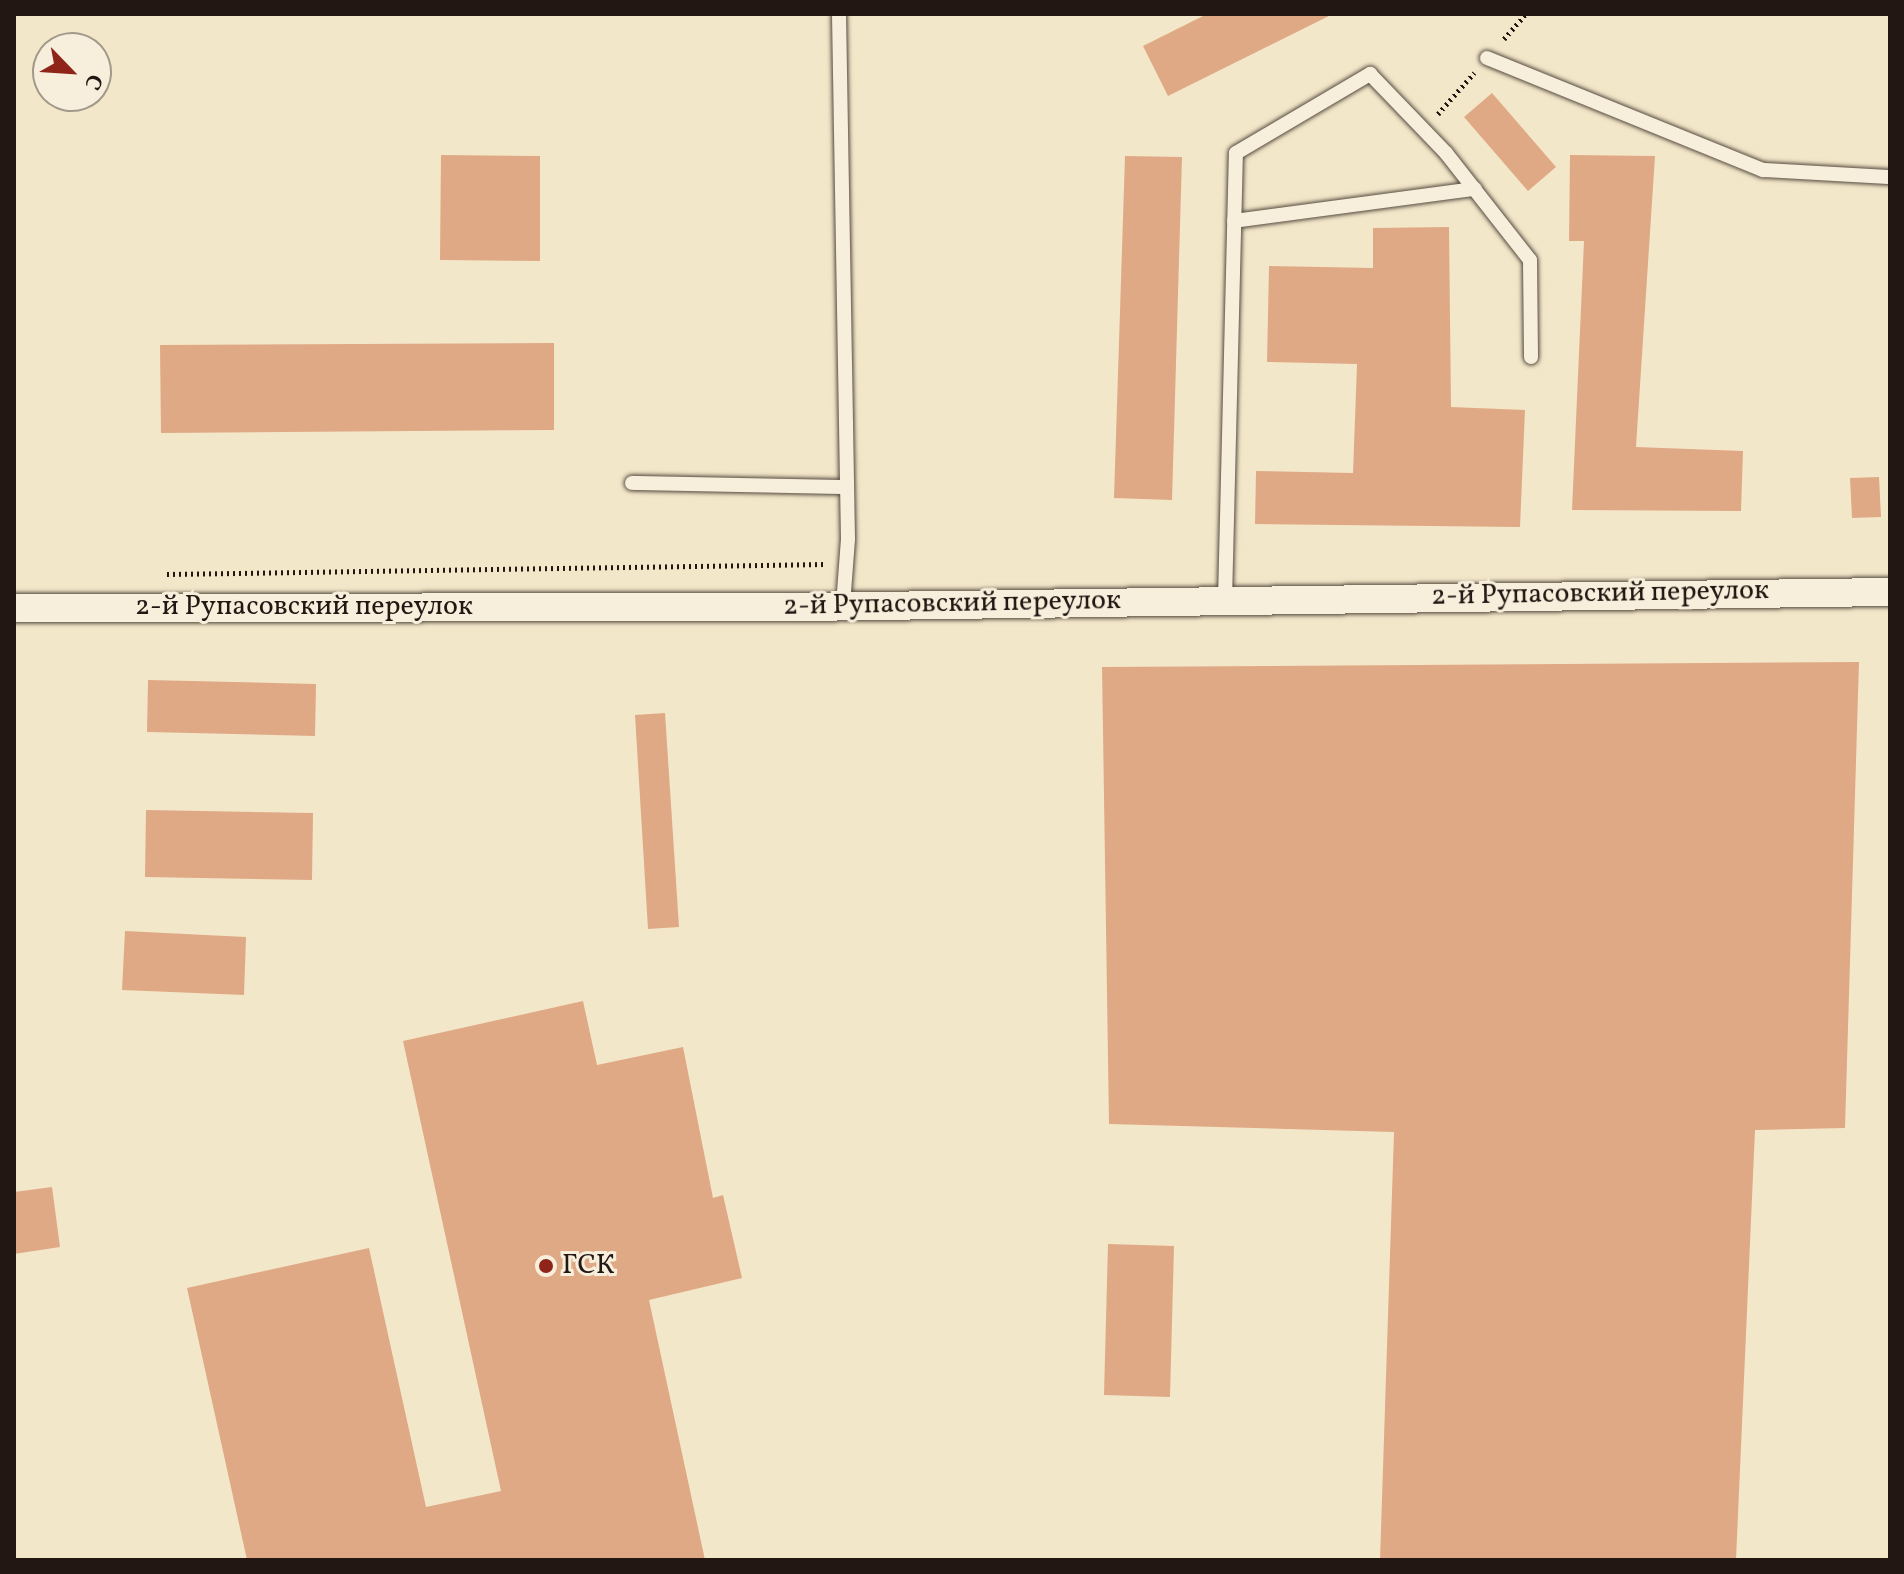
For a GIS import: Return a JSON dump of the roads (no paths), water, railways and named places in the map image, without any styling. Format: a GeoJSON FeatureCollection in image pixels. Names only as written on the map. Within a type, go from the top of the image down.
{"type":"FeatureCollection","features":[{"type":"Feature","properties":{"kind":"street","name":"2-й Рупасовский переулок"},"geometry":{"type":"LineString","coordinates":[[14,608],[843,606],[1890,592]]}},
{"type":"Feature","properties":{"kind":"lane"},"geometry":{"type":"LineString","coordinates":[[839,14],[847,487],[843,606]]}},
{"type":"Feature","properties":{"kind":"lane"},"geometry":{"type":"LineString","coordinates":[[1487,58],[1763,170],[1890,177]]}},
{"type":"Feature","properties":{"kind":"lane"},"geometry":{"type":"LineString","coordinates":[[1225,600],[1236,153],[1370,74],[1475,189],[1530,260],[1531,357]]}},
{"type":"Feature","properties":{"kind":"lane"},"geometry":{"type":"LineString","coordinates":[[1234,221],[1475,189]]}},
{"type":"Feature","properties":{"kind":"lane"},"geometry":{"type":"LineString","coordinates":[[632,483],[847,487]]}},
{"type":"Feature","properties":{"kind":"place","name":"ГСК"},"geometry":{"type":"Point","coordinates":[546,1266]}}]}
